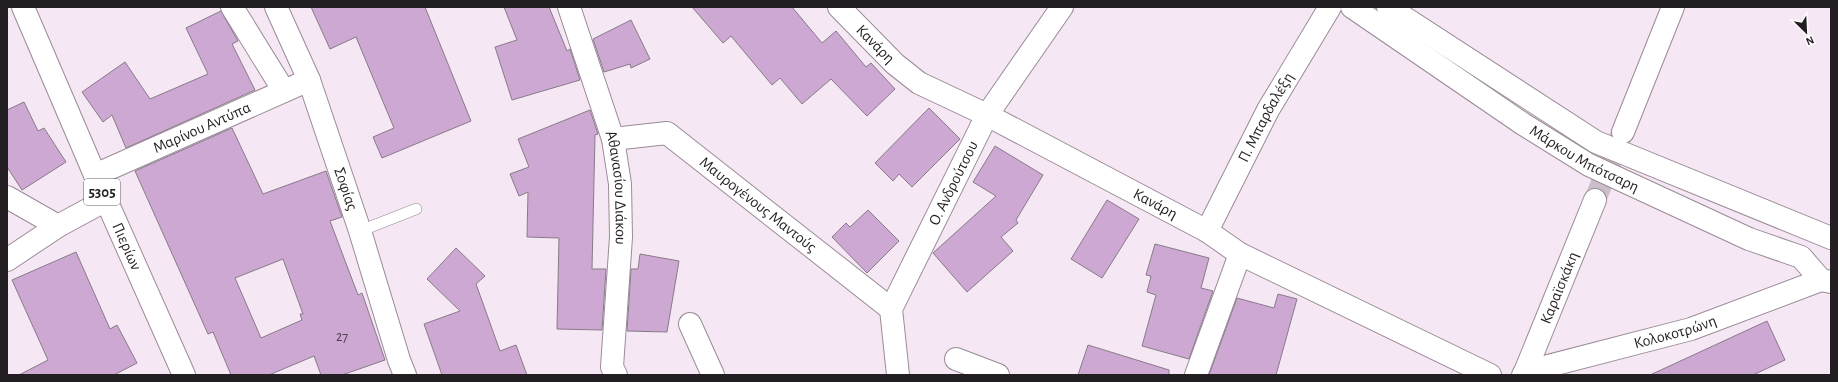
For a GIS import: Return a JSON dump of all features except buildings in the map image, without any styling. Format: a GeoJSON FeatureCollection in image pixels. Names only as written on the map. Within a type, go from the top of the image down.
{"type":"FeatureCollection","features":[{"type":"Feature","properties":{"kind":"street","name":"Πιερίων"},"geometry":{"type":"LineString","coordinates":[[24,7],[95,175],[184,375]]}},
{"type":"Feature","properties":{"kind":"street"},"geometry":{"type":"LineString","coordinates":[[232,7],[284,91]]}},
{"type":"Feature","properties":{"kind":"street","name":"Σοφίας"},"geometry":{"type":"LineString","coordinates":[[276,7],[309,80],[360,231],[399,360],[405,375]]}},
{"type":"Feature","properties":{"kind":"street","name":"Αθανασίου Διάκου"},"geometry":{"type":"LineString","coordinates":[[569,7],[614,139],[620,184],[621,236],[612,367],[616,375]]}},
{"type":"Feature","properties":{"kind":"street","name":"Κανάρη"},"geometry":{"type":"LineString","coordinates":[[839,7],[895,64],[919,83],[987,115],[1207,232],[1240,254],[1490,375]]}},
{"type":"Feature","properties":{"kind":"street","name":"Ο. Ανδρούτσου"},"geometry":{"type":"LineString","coordinates":[[892,309],[987,115],[1062,7]]}},
{"type":"Feature","properties":{"kind":"street","name":"Π. Μπαρδαλέξη"},"geometry":{"type":"LineString","coordinates":[[1207,232],[1268,110],[1330,7]]}},
{"type":"Feature","properties":{"kind":"street","name":"Μάρκου Μπότσαρη"},"geometry":{"type":"LineString","coordinates":[[1352,7],[1523,124],[1589,165],[1749,239],[1801,257],[1826,281]]}},
{"type":"Feature","properties":{"kind":"street","name":"Μάρκου Μπότσαρη"},"geometry":{"type":"LineString","coordinates":[[1388,7],[1596,142],[1831,238]]}},
{"type":"Feature","properties":{"kind":"street"},"geometry":{"type":"LineString","coordinates":[[1623,132],[1673,7]]}},
{"type":"Feature","properties":{"kind":"street","name":"Μαρίνου Αντύπα"},"geometry":{"type":"LineString","coordinates":[[95,175],[309,80]]}},
{"type":"Feature","properties":{"kind":"street","name":"Μαυρογένους Μαντούς"},"geometry":{"type":"LineString","coordinates":[[614,139],[667,133],[892,309]]}},
{"type":"Feature","properties":{"kind":"street"},"geometry":{"type":"LineString","coordinates":[[7,197],[58,226]]}},
{"type":"Feature","properties":{"kind":"street"},"geometry":{"type":"LineString","coordinates":[[7,260],[58,226],[106,200]]}},
{"type":"Feature","properties":{"kind":"street","name":"Καραϊσκάκη"},"geometry":{"type":"LineString","coordinates":[[1524,373],[1595,200]]}},
{"type":"Feature","properties":{"kind":"street"},"geometry":{"type":"LineString","coordinates":[[1196,375],[1240,254]]}},
{"type":"Feature","properties":{"kind":"street","name":"Κολοκοτρώνη"},"geometry":{"type":"LineString","coordinates":[[1524,373],[1691,329],[1826,281]]}},
{"type":"Feature","properties":{"kind":"street"},"geometry":{"type":"LineString","coordinates":[[892,309],[898,375]]}},
{"type":"Feature","properties":{"kind":"street"},"geometry":{"type":"LineString","coordinates":[[690,324],[713,375]]}},
{"type":"Feature","properties":{"kind":"street"},"geometry":{"type":"LineString","coordinates":[[956,359],[998,375]]}},
{"type":"Feature","properties":{"kind":"lane"},"geometry":{"type":"LineString","coordinates":[[360,231],[416,209]]}},
{"type":"Feature","properties":{"kind":"tunnel"},"geometry":{"type":"LineString","coordinates":[[1595,200],[1622,133]]}}]}
